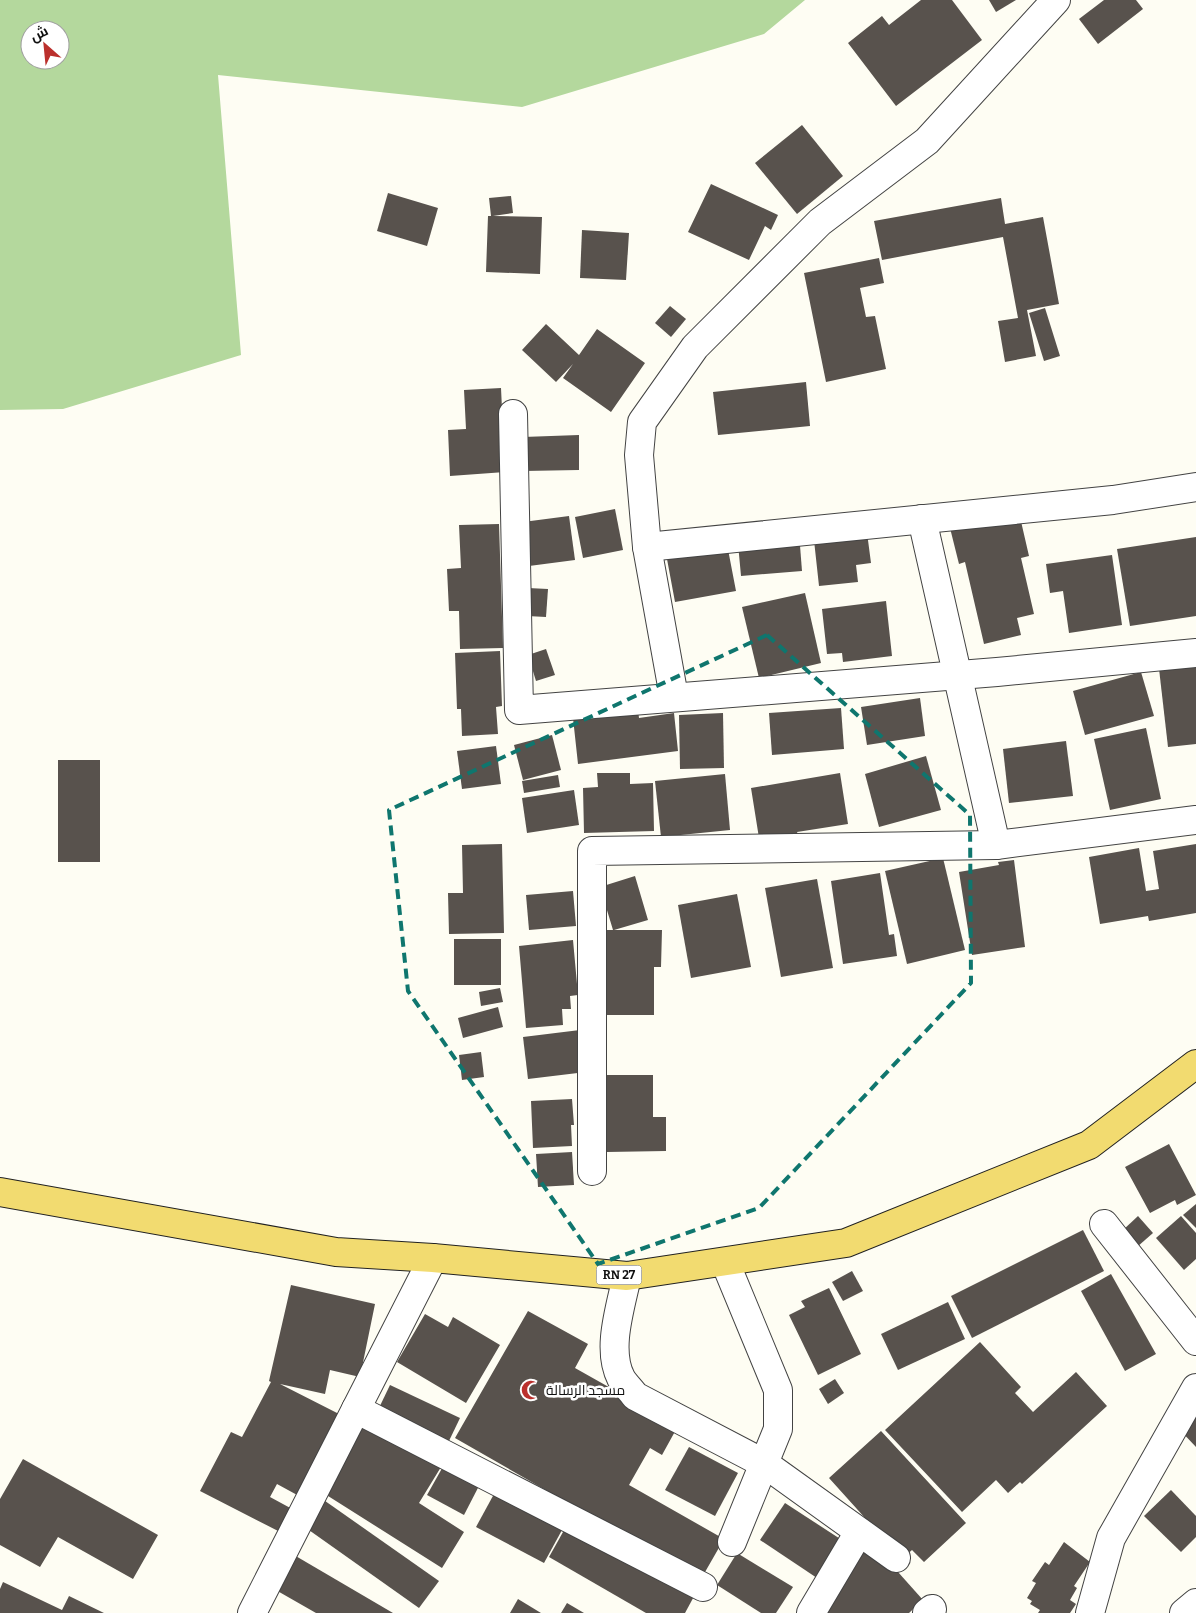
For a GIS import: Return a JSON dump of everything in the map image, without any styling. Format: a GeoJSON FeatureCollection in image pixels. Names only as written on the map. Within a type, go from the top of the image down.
{"type":"FeatureCollection","features":[{"type":"Feature","properties":{"kind":"main road","name":"RN 27"},"geometry":{"type":"LineString","coordinates":[[0,1192],[336,1252],[433,1258],[627,1276],[846,1243],[1089,1145],[1196,1064]]}},
{"type":"Feature","properties":{"kind":"street"},"geometry":{"type":"LineString","coordinates":[[674,697],[647,547],[639,455],[642,422],[695,347],[820,222],[927,141],[1056,0]]}},
{"type":"Feature","properties":{"kind":"street"},"geometry":{"type":"LineString","coordinates":[[513,414],[519,710],[958,675],[1196,653]]}},
{"type":"Feature","properties":{"kind":"street"},"geometry":{"type":"LineString","coordinates":[[647,547],[1113,500],[1196,486]]}},
{"type":"Feature","properties":{"kind":"street"},"geometry":{"type":"LineString","coordinates":[[922,520],[996,845]]}},
{"type":"Feature","properties":{"kind":"street"},"geometry":{"type":"LineString","coordinates":[[592,1171],[592,850],[996,845],[1196,820]]}},
{"type":"Feature","properties":{"kind":"street"},"geometry":{"type":"LineString","coordinates":[[1104,1224],[1196,1341]]}},
{"type":"Feature","properties":{"kind":"street"},"geometry":{"type":"LineString","coordinates":[[252,1613],[433,1258]]}},
{"type":"Feature","properties":{"kind":"street"},"geometry":{"type":"LineString","coordinates":[[725,1262],[778,1390],[778,1429],[732,1542]]}},
{"type":"Feature","properties":{"kind":"street"},"geometry":{"type":"LineString","coordinates":[[627,1276],[615,1335],[614,1358],[621,1379],[635,1396],[764,1464],[896,1558]]}},
{"type":"Feature","properties":{"kind":"street"},"geometry":{"type":"LineString","coordinates":[[1090,1613],[1112,1538],[1196,1388]]}},
{"type":"Feature","properties":{"kind":"street"},"geometry":{"type":"LineString","coordinates":[[356,1409],[703,1587]]}},
{"type":"Feature","properties":{"kind":"street"},"geometry":{"type":"LineString","coordinates":[[811,1613],[859,1532]]}},
{"type":"Feature","properties":{"kind":"street"},"geometry":{"type":"LineString","coordinates":[[1184,1613],[1196,1604]]}},
{"type":"Feature","properties":{"kind":"highlighted area"},"geometry":{"type":"Polygon","coordinates":[[[767,635],[970,815],[971,983],[759,1208],[598,1264],[408,991],[389,810],[767,635]]]}},
{"type":"Feature","properties":{"kind":"green space"},"geometry":{"type":"Polygon","coordinates":[[[0,0],[805,0],[764,34],[522,107],[218,75],[241,355],[63,409],[0,410],[0,0]]]}},
{"type":"Feature","properties":{"kind":"building"},"geometry":{"type":"Polygon","coordinates":[[[921,0],[952,0],[982,40],[896,106],[848,43],[882,16],[889,25],[921,0]]]}},
{"type":"Feature","properties":{"kind":"building"},"geometry":{"type":"Polygon","coordinates":[[[989,0],[1016,0],[996,12],[989,0]]]}},
{"type":"Feature","properties":{"kind":"building"},"geometry":{"type":"Polygon","coordinates":[[[1104,0],[1136,0],[1143,9],[1098,44],[1079,19],[1104,0]]]}},
{"type":"Feature","properties":{"kind":"building"},"geometry":{"type":"Polygon","coordinates":[[[802,125],[843,176],[797,214],[755,163],[802,125]]]}},
{"type":"Feature","properties":{"kind":"building"},"geometry":{"type":"Polygon","coordinates":[[[711,184],[778,215],[771,230],[765,226],[749,260],[688,232],[711,184]]]}},
{"type":"Feature","properties":{"kind":"building"},"geometry":{"type":"Polygon","coordinates":[[[388,193],[438,208],[427,246],[377,231],[388,193]]]}},
{"type":"Feature","properties":{"kind":"building"},"geometry":{"type":"Polygon","coordinates":[[[511,196],[513,213],[493,216],[542,217],[540,274],[486,272],[488,216],[491,216],[489,198],[511,196]]]}},
{"type":"Feature","properties":{"kind":"building"},"geometry":{"type":"Polygon","coordinates":[[[1001,198],[1005,224],[1043,217],[1059,304],[1027,310],[1036,356],[1005,362],[998,321],[1018,318],[1003,237],[882,260],[874,221],[1001,198]]]}},
{"type":"Feature","properties":{"kind":"building"},"geometry":{"type":"Polygon","coordinates":[[[582,230],[629,233],[626,280],[580,278],[582,230]]]}},
{"type":"Feature","properties":{"kind":"building"},"geometry":{"type":"Polygon","coordinates":[[[879,258],[884,283],[860,288],[866,317],[875,316],[886,369],[826,382],[804,273],[879,258]]]}},
{"type":"Feature","properties":{"kind":"building"},"geometry":{"type":"Polygon","coordinates":[[[670,306],[686,319],[671,337],[655,323],[670,306]]]}},
{"type":"Feature","properties":{"kind":"building"},"geometry":{"type":"Polygon","coordinates":[[[1045,308],[1060,356],[1044,361],[1029,313],[1045,308]]]}},
{"type":"Feature","properties":{"kind":"building"},"geometry":{"type":"Polygon","coordinates":[[[546,324],[579,355],[597,329],[645,363],[611,412],[563,378],[573,364],[556,382],[522,350],[546,324]]]}},
{"type":"Feature","properties":{"kind":"building"},"geometry":{"type":"Polygon","coordinates":[[[806,382],[810,426],[718,435],[713,392],[806,382]]]}},
{"type":"Feature","properties":{"kind":"building"},"geometry":{"type":"Polygon","coordinates":[[[501,388],[505,472],[450,476],[448,430],[466,429],[464,390],[501,388]]]}},
{"type":"Feature","properties":{"kind":"building"},"geometry":{"type":"Polygon","coordinates":[[[579,435],[579,470],[524,471],[523,437],[579,435]]]}},
{"type":"Feature","properties":{"kind":"building"},"geometry":{"type":"Polygon","coordinates":[[[1017,504],[1029,556],[1021,558],[1034,614],[1017,618],[1021,635],[984,644],[965,562],[959,564],[948,520],[1017,504]]]}},
{"type":"Feature","properties":{"kind":"building"},"geometry":{"type":"Polygon","coordinates":[[[615,509],[623,550],[583,558],[575,517],[615,509]]]}},
{"type":"Feature","properties":{"kind":"building"},"geometry":{"type":"Polygon","coordinates":[[[569,516],[575,560],[529,566],[523,522],[569,516]]]}},
{"type":"Feature","properties":{"kind":"building"},"geometry":{"type":"Polygon","coordinates":[[[798,520],[802,571],[741,576],[737,533],[798,520]]]}},
{"type":"Feature","properties":{"kind":"building"},"geometry":{"type":"Polygon","coordinates":[[[499,524],[503,648],[460,649],[459,611],[449,611],[447,569],[461,568],[459,525],[499,524]]]}},
{"type":"Feature","properties":{"kind":"building"},"geometry":{"type":"Polygon","coordinates":[[[866,525],[871,563],[856,565],[858,582],[819,586],[813,531],[866,525]]]}},
{"type":"Feature","properties":{"kind":"building"},"geometry":{"type":"Polygon","coordinates":[[[1196,537],[1196,616],[1130,626],[1117,549],[1196,537]]]}},
{"type":"Feature","properties":{"kind":"building"},"geometry":{"type":"Polygon","coordinates":[[[726,539],[736,591],[675,602],[667,559],[691,554],[726,539]]]}},
{"type":"Feature","properties":{"kind":"building"},"geometry":{"type":"Polygon","coordinates":[[[1112,555],[1122,625],[1069,633],[1063,591],[1050,593],[1046,564],[1112,555]]]}},
{"type":"Feature","properties":{"kind":"building"},"geometry":{"type":"Polygon","coordinates":[[[528,588],[548,589],[546,617],[527,616],[528,588]]]}},
{"type":"Feature","properties":{"kind":"building"},"geometry":{"type":"Polygon","coordinates":[[[805,593],[821,663],[759,678],[742,607],[805,593]]]}},
{"type":"Feature","properties":{"kind":"building"},"geometry":{"type":"Polygon","coordinates":[[[886,601],[892,656],[843,662],[842,653],[827,654],[822,609],[886,601]]]}},
{"type":"Feature","properties":{"kind":"building"},"geometry":{"type":"Polygon","coordinates":[[[546,649],[555,675],[536,681],[528,655],[546,649]]]}},
{"type":"Feature","properties":{"kind":"building"},"geometry":{"type":"Polygon","coordinates":[[[500,651],[502,706],[496,707],[498,734],[462,736],[461,709],[457,709],[455,653],[500,651]]]}},
{"type":"Feature","properties":{"kind":"building"},"geometry":{"type":"Polygon","coordinates":[[[1196,655],[1196,744],[1168,747],[1158,660],[1196,655]]]}},
{"type":"Feature","properties":{"kind":"building"},"geometry":{"type":"Polygon","coordinates":[[[1141,672],[1154,716],[1085,735],[1073,691],[1141,672]]]}},
{"type":"Feature","properties":{"kind":"building"},"geometry":{"type":"Polygon","coordinates":[[[920,698],[925,736],[867,745],[861,707],[920,698]]]}},
{"type":"Feature","properties":{"kind":"building"},"geometry":{"type":"Polygon","coordinates":[[[841,708],[844,749],[772,755],[769,713],[841,708]]]}},
{"type":"Feature","properties":{"kind":"building"},"geometry":{"type":"Polygon","coordinates":[[[638,710],[639,718],[674,713],[678,751],[578,764],[573,718],[638,710]]]}},
{"type":"Feature","properties":{"kind":"building"},"geometry":{"type":"Polygon","coordinates":[[[723,713],[724,768],[680,769],[679,715],[723,713]]]}},
{"type":"Feature","properties":{"kind":"building"},"geometry":{"type":"Polygon","coordinates":[[[1146,728],[1161,799],[1110,810],[1094,739],[1146,728]]]}},
{"type":"Feature","properties":{"kind":"building"},"geometry":{"type":"Polygon","coordinates":[[[552,735],[561,770],[523,780],[514,745],[552,735]]]}},
{"type":"Feature","properties":{"kind":"building"},"geometry":{"type":"Polygon","coordinates":[[[1066,741],[1073,796],[1009,803],[1003,749],[1066,741]]]}},
{"type":"Feature","properties":{"kind":"building"},"geometry":{"type":"Polygon","coordinates":[[[496,746],[501,784],[462,789],[457,751],[496,746]]]}},
{"type":"Feature","properties":{"kind":"building"},"geometry":{"type":"Polygon","coordinates":[[[926,756],[941,810],[879,827],[865,774],[926,756]]]}},
{"type":"Feature","properties":{"kind":"building"},"geometry":{"type":"Polygon","coordinates":[[[58,760],[100,760],[100,862],[58,862],[58,760]]]}},
{"type":"Feature","properties":{"kind":"building"},"geometry":{"type":"Polygon","coordinates":[[[597,773],[630,773],[630,784],[653,783],[654,831],[584,833],[583,788],[598,787],[597,773]]]}},
{"type":"Feature","properties":{"kind":"building"},"geometry":{"type":"Polygon","coordinates":[[[840,773],[848,824],[797,832],[800,839],[778,837],[787,834],[759,838],[751,788],[840,773]]]}},
{"type":"Feature","properties":{"kind":"building"},"geometry":{"type":"Polygon","coordinates":[[[725,774],[730,830],[661,837],[655,781],[725,774]]]}},
{"type":"Feature","properties":{"kind":"building"},"geometry":{"type":"Polygon","coordinates":[[[558,775],[560,787],[524,793],[522,781],[558,775]]]}},
{"type":"Feature","properties":{"kind":"building"},"geometry":{"type":"Polygon","coordinates":[[[574,790],[579,825],[527,833],[522,798],[574,790]]]}},
{"type":"Feature","properties":{"kind":"building"},"geometry":{"type":"Polygon","coordinates":[[[502,844],[504,933],[449,934],[448,893],[463,893],[462,845],[502,844]]]}},
{"type":"Feature","properties":{"kind":"building"},"geometry":{"type":"Polygon","coordinates":[[[1196,844],[1196,913],[1149,921],[1148,916],[1100,924],[1089,857],[1139,848],[1146,891],[1159,889],[1153,851],[1196,844]]]}},
{"type":"Feature","properties":{"kind":"building"},"geometry":{"type":"Polygon","coordinates":[[[943,858],[965,950],[907,964],[885,871],[943,858]]]}},
{"type":"Feature","properties":{"kind":"building"},"geometry":{"type":"Polygon","coordinates":[[[1014,860],[1025,947],[972,955],[959,872],[999,865],[998,862],[1014,860]]]}},
{"type":"Feature","properties":{"kind":"building"},"geometry":{"type":"Polygon","coordinates":[[[880,873],[889,935],[894,934],[897,956],[843,964],[831,881],[880,873]]]}},
{"type":"Feature","properties":{"kind":"building"},"geometry":{"type":"Polygon","coordinates":[[[635,876],[648,920],[614,930],[662,930],[661,967],[654,967],[654,1015],[605,1015],[605,930],[613,930],[600,887],[635,876]]]}},
{"type":"Feature","properties":{"kind":"building"},"geometry":{"type":"Polygon","coordinates":[[[817,879],[833,968],[781,977],[765,888],[817,879]]]}},
{"type":"Feature","properties":{"kind":"building"},"geometry":{"type":"Polygon","coordinates":[[[573,891],[576,926],[529,930],[526,895],[573,891]]]}},
{"type":"Feature","properties":{"kind":"building"},"geometry":{"type":"Polygon","coordinates":[[[737,894],[751,967],[691,978],[678,905],[737,894]]]}},
{"type":"Feature","properties":{"kind":"building"},"geometry":{"type":"Polygon","coordinates":[[[454,939],[501,939],[501,985],[454,985],[454,939]]]}},
{"type":"Feature","properties":{"kind":"building"},"geometry":{"type":"Polygon","coordinates":[[[573,940],[578,995],[570,996],[571,1009],[562,1009],[563,1025],[526,1028],[519,946],[573,940]]]}},
{"type":"Feature","properties":{"kind":"building"},"geometry":{"type":"Polygon","coordinates":[[[500,988],[503,1002],[481,1006],[479,992],[500,988]]]}},
{"type":"Feature","properties":{"kind":"building"},"geometry":{"type":"Polygon","coordinates":[[[498,1007],[503,1027],[463,1038],[458,1018],[498,1007]]]}},
{"type":"Feature","properties":{"kind":"building"},"geometry":{"type":"Polygon","coordinates":[[[580,1030],[586,1072],[528,1079],[523,1037],[580,1030]]]}},
{"type":"Feature","properties":{"kind":"building"},"geometry":{"type":"Polygon","coordinates":[[[481,1052],[484,1077],[462,1080],[459,1055],[481,1052]]]}},
{"type":"Feature","properties":{"kind":"building"},"geometry":{"type":"Polygon","coordinates":[[[606,1075],[653,1075],[653,1117],[666,1117],[666,1151],[607,1152],[606,1075]]]}},
{"type":"Feature","properties":{"kind":"building"},"geometry":{"type":"Polygon","coordinates":[[[572,1099],[574,1125],[571,1125],[572,1146],[533,1148],[531,1101],[572,1099]]]}},
{"type":"Feature","properties":{"kind":"building"},"geometry":{"type":"Polygon","coordinates":[[[1169,1144],[1196,1195],[1177,1205],[1175,1200],[1150,1213],[1125,1167],[1169,1144]]]}},
{"type":"Feature","properties":{"kind":"building"},"geometry":{"type":"Polygon","coordinates":[[[572,1152],[574,1185],[538,1187],[536,1154],[572,1152]]]}},
{"type":"Feature","properties":{"kind":"building"},"geometry":{"type":"Polygon","coordinates":[[[1196,1204],[1196,1228],[1183,1215],[1196,1204]]]}},
{"type":"Feature","properties":{"kind":"building"},"geometry":{"type":"Polygon","coordinates":[[[1138,1216],[1153,1233],[1137,1247],[1122,1231],[1138,1216]]]}},
{"type":"Feature","properties":{"kind":"building"},"geometry":{"type":"Polygon","coordinates":[[[1181,1216],[1196,1233],[1196,1259],[1184,1270],[1156,1238],[1181,1216]]]}},
{"type":"Feature","properties":{"kind":"building"},"geometry":{"type":"Polygon","coordinates":[[[1083,1230],[1104,1271],[972,1338],[951,1296],[1083,1230]]]}},
{"type":"Feature","properties":{"kind":"building"},"geometry":{"type":"Polygon","coordinates":[[[852,1271],[863,1291],[843,1301],[832,1282],[852,1271]]]}},
{"type":"Feature","properties":{"kind":"building"},"geometry":{"type":"Polygon","coordinates":[[[1111,1274],[1156,1354],[1125,1371],[1081,1291],[1111,1274]]]}},
{"type":"Feature","properties":{"kind":"building"},"geometry":{"type":"Polygon","coordinates":[[[291,1285],[375,1304],[360,1377],[330,1370],[325,1394],[280,1384],[341,1415],[299,1496],[277,1484],[270,1497],[294,1510],[282,1533],[200,1491],[231,1432],[242,1437],[271,1382],[269,1381],[291,1285]]]}},
{"type":"Feature","properties":{"kind":"building"},"geometry":{"type":"Polygon","coordinates":[[[829,1288],[861,1354],[818,1375],[789,1315],[805,1307],[801,1301],[829,1288]]]}},
{"type":"Feature","properties":{"kind":"building"},"geometry":{"type":"Polygon","coordinates":[[[948,1302],[965,1339],[898,1370],[881,1334],[948,1302]]]}},
{"type":"Feature","properties":{"kind":"building"},"geometry":{"type":"Polygon","coordinates":[[[528,1311],[588,1344],[575,1368],[678,1426],[662,1455],[650,1448],[629,1485],[724,1539],[701,1579],[455,1438],[528,1311]]]}},
{"type":"Feature","properties":{"kind":"building"},"geometry":{"type":"Polygon","coordinates":[[[425,1314],[448,1327],[453,1317],[500,1345],[466,1403],[397,1362],[425,1314]]]}},
{"type":"Feature","properties":{"kind":"building"},"geometry":{"type":"Polygon","coordinates":[[[980,1342],[1021,1387],[1015,1393],[1033,1412],[1076,1372],[1107,1406],[1022,1484],[1020,1482],[1008,1493],[996,1480],[962,1512],[885,1430],[980,1342]]]}},
{"type":"Feature","properties":{"kind":"building"},"geometry":{"type":"Polygon","coordinates":[[[835,1379],[844,1393],[828,1404],[819,1389],[835,1379]]]}},
{"type":"Feature","properties":{"kind":"building"},"geometry":{"type":"Polygon","coordinates":[[[390,1385],[460,1418],[448,1443],[378,1410],[390,1385]]]}},
{"type":"Feature","properties":{"kind":"building"},"geometry":{"type":"Polygon","coordinates":[[[1196,1411],[1196,1447],[1178,1428],[1196,1411]]]}},
{"type":"Feature","properties":{"kind":"building"},"geometry":{"type":"Polygon","coordinates":[[[365,1421],[441,1467],[419,1503],[464,1532],[442,1568],[317,1489],[365,1421]]]}},
{"type":"Feature","properties":{"kind":"building"},"geometry":{"type":"Polygon","coordinates":[[[881,1431],[966,1523],[924,1562],[912,1550],[902,1559],[829,1478],[881,1431]]]}},
{"type":"Feature","properties":{"kind":"building"},"geometry":{"type":"Polygon","coordinates":[[[689,1447],[738,1473],[715,1516],[665,1490],[689,1447]]]}},
{"type":"Feature","properties":{"kind":"building"},"geometry":{"type":"Polygon","coordinates":[[[23,1459],[158,1535],[133,1579],[58,1537],[40,1567],[0,1545],[0,1499],[23,1459]]]}},
{"type":"Feature","properties":{"kind":"building"},"geometry":{"type":"Polygon","coordinates":[[[445,1463],[481,1482],[464,1515],[427,1495],[445,1463]]]}},
{"type":"Feature","properties":{"kind":"building"},"geometry":{"type":"Polygon","coordinates":[[[1171,1490],[1196,1516],[1196,1537],[1181,1552],[1144,1516],[1171,1490]]]}},
{"type":"Feature","properties":{"kind":"building"},"geometry":{"type":"Polygon","coordinates":[[[494,1494],[562,1530],[544,1563],[476,1527],[494,1494]]]}},
{"type":"Feature","properties":{"kind":"building"},"geometry":{"type":"Polygon","coordinates":[[[318,1496],[439,1581],[419,1608],[299,1523],[318,1496]]]}},
{"type":"Feature","properties":{"kind":"building"},"geometry":{"type":"Polygon","coordinates":[[[785,1503],[848,1544],[823,1582],[760,1540],[785,1503]]]}},
{"type":"Feature","properties":{"kind":"building"},"geometry":{"type":"Polygon","coordinates":[[[572,1516],[698,1589],[685,1613],[646,1613],[549,1557],[572,1516]]]}},
{"type":"Feature","properties":{"kind":"building"},"geometry":{"type":"Polygon","coordinates":[[[1064,1542],[1090,1562],[1074,1586],[1077,1588],[1070,1600],[1076,1604],[1070,1613],[1038,1613],[1040,1610],[1030,1604],[1032,1601],[1027,1598],[1036,1583],[1032,1581],[1045,1562],[1049,1565],[1064,1542]]]}},
{"type":"Feature","properties":{"kind":"building"},"geometry":{"type":"Polygon","coordinates":[[[873,1544],[923,1600],[909,1613],[828,1613],[813,1597],[873,1544]]]}},
{"type":"Feature","properties":{"kind":"building"},"geometry":{"type":"Polygon","coordinates":[[[737,1553],[793,1587],[776,1613],[761,1613],[717,1585],[737,1553]]]}},
{"type":"Feature","properties":{"kind":"building"},"geometry":{"type":"Polygon","coordinates":[[[294,1555],[393,1613],[316,1613],[274,1589],[294,1555]]]}},
{"type":"Feature","properties":{"kind":"building"},"geometry":{"type":"Polygon","coordinates":[[[3,1582],[62,1610],[69,1596],[104,1613],[0,1613],[0,1589],[3,1582]]]}},
{"type":"Feature","properties":{"kind":"building"},"geometry":{"type":"Polygon","coordinates":[[[518,1599],[541,1613],[510,1613],[518,1599]]]}},
{"type":"Feature","properties":{"kind":"building"},"geometry":{"type":"Polygon","coordinates":[[[567,1603],[584,1613],[561,1613],[567,1603]]]}},
{"type":"Feature","properties":{"kind":"place","name":"مسجد الرسالة"},"geometry":{"type":"Point","coordinates":[531,1390]}}]}
